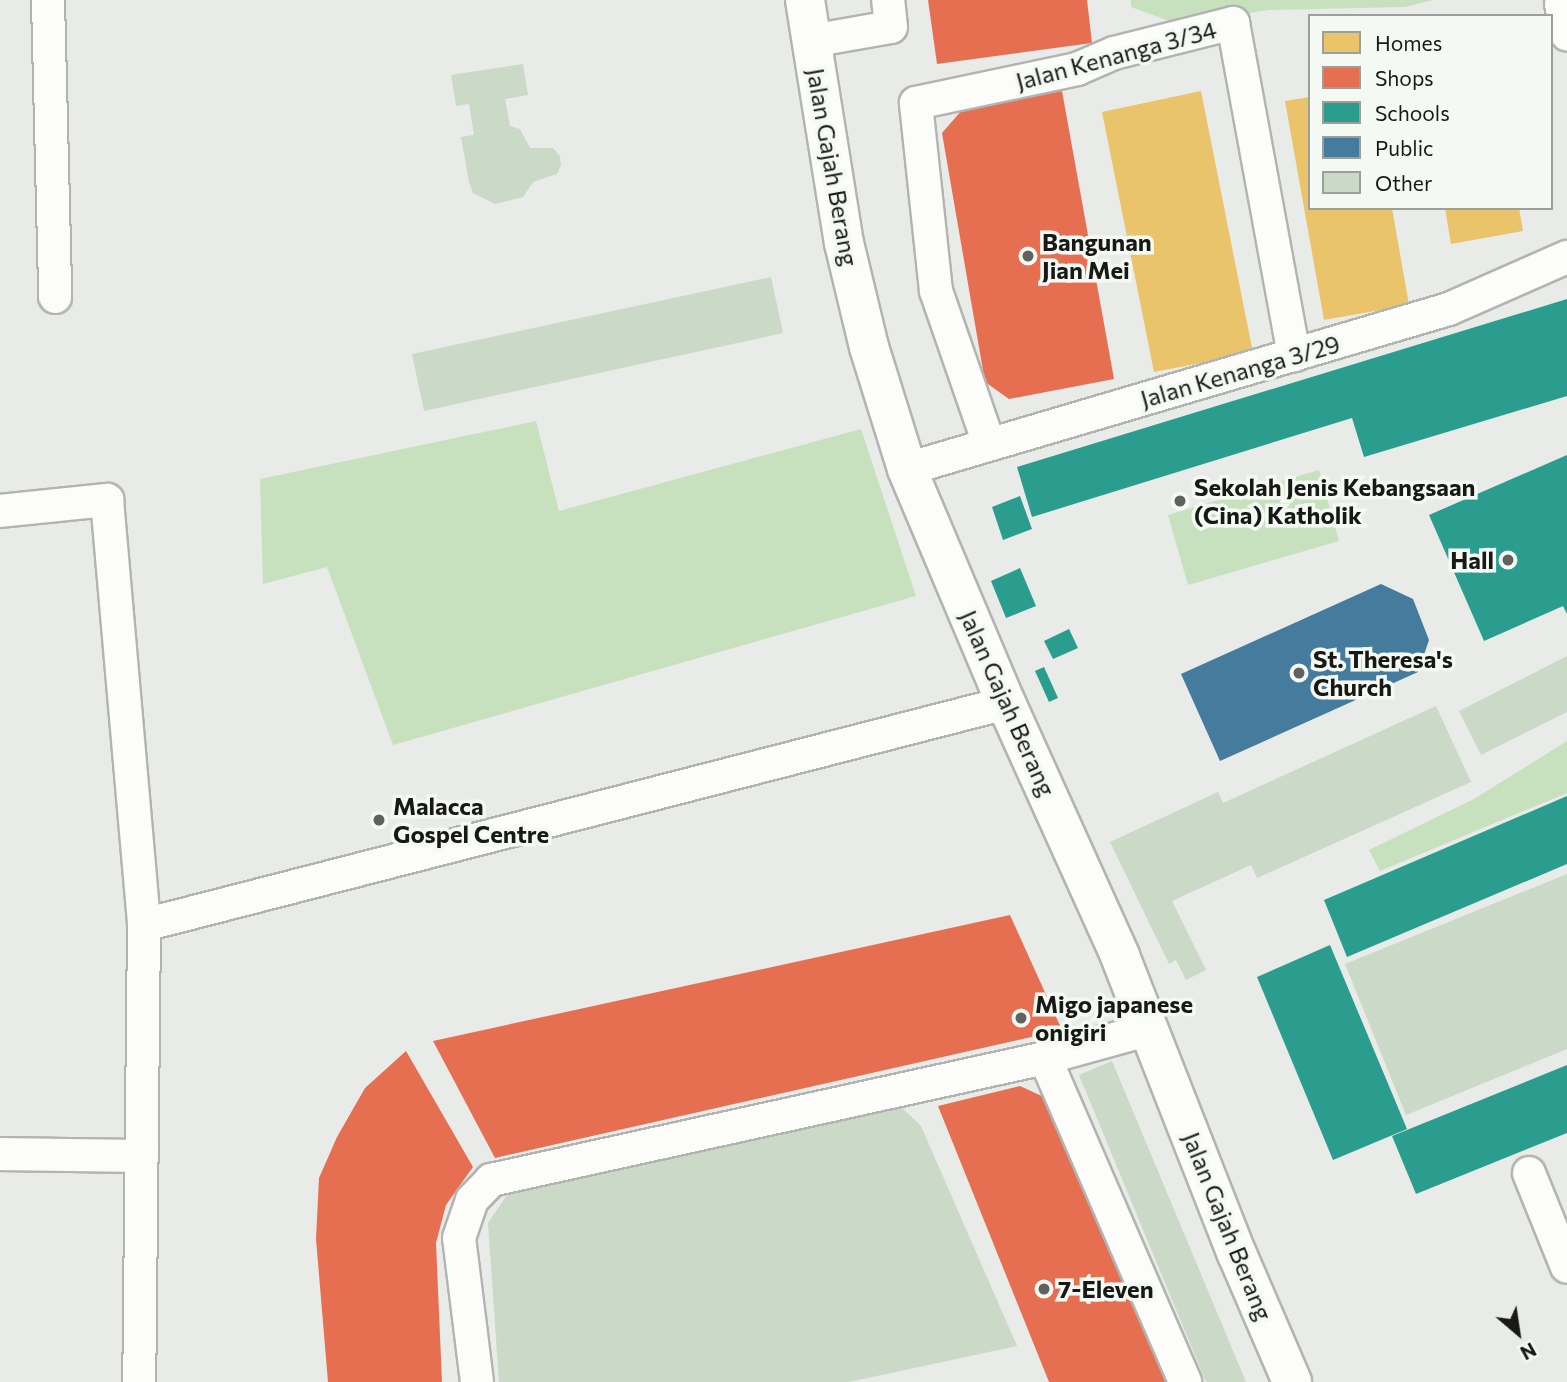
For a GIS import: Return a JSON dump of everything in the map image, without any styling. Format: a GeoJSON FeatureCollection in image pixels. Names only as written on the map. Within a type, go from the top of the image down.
{"type":"FeatureCollection","features":[{"type":"Feature","properties":{"kind":"street"},"geometry":{"type":"LineString","coordinates":[[48,0],[55,297]]}},
{"type":"Feature","properties":{"kind":"street","name":"Jalan Gajah Berang"},"geometry":{"type":"LineString","coordinates":[[805,0],[844,243],[869,347],[907,468],[1006,703],[1120,956],[1237,1254],[1292,1382]]}},
{"type":"Feature","properties":{"kind":"street"},"geometry":{"type":"LineString","coordinates":[[811,41],[891,27],[888,0]]}},
{"type":"Feature","properties":{"kind":"street","name":"Jalan Kenanga 3/34"},"geometry":{"type":"LineString","coordinates":[[989,444],[936,290],[916,103],[1077,69],[1114,53],[1233,23],[1294,355]]}},
{"type":"Feature","properties":{"kind":"street","name":"Jalan Kenanga 3/29"},"geometry":{"type":"LineString","coordinates":[[907,468],[1449,309],[1567,257]]}},
{"type":"Feature","properties":{"kind":"street"},"geometry":{"type":"LineString","coordinates":[[0,511],[107,499],[144,925],[139,1382]]}},
{"type":"Feature","properties":{"kind":"street"},"geometry":{"type":"LineString","coordinates":[[144,925],[1006,703]]}},
{"type":"Feature","properties":{"kind":"street"},"geometry":{"type":"LineString","coordinates":[[477,1382],[459,1238],[472,1199],[491,1181],[1045,1058],[1150,1029]]}},
{"type":"Feature","properties":{"kind":"street"},"geometry":{"type":"LineString","coordinates":[[1045,1058],[1185,1382]]}},
{"type":"Feature","properties":{"kind":"street"},"geometry":{"type":"LineString","coordinates":[[0,1154],[142,1156]]}},
{"type":"Feature","properties":{"kind":"street"},"geometry":{"type":"LineString","coordinates":[[1529,1173],[1567,1267]]}},
{"type":"Feature","properties":{"kind":"green space"},"geometry":{"type":"Polygon","coordinates":[[[1131,0],[1433,0],[1405,7],[1269,10],[1177,24],[1131,7],[1131,0]]]}},
{"type":"Feature","properties":{"kind":"green space"},"geometry":{"type":"Polygon","coordinates":[[[536,421],[559,511],[861,429],[916,596],[393,745],[327,567],[263,584],[260,479],[536,421]]]}},
{"type":"Feature","properties":{"kind":"green space"},"geometry":{"type":"Polygon","coordinates":[[[1319,470],[1339,541],[1188,585],[1168,515],[1319,470]]]}},
{"type":"Feature","properties":{"kind":"green space"},"geometry":{"type":"Polygon","coordinates":[[[1567,741],[1567,793],[1380,871],[1369,850],[1474,799],[1567,741]]]}},
{"type":"Feature","properties":{"kind":"building: Homes"},"geometry":{"type":"Polygon","coordinates":[[[1201,91],[1253,353],[1154,372],[1102,112],[1201,91]]]}},
{"type":"Feature","properties":{"kind":"building: Homes"},"geometry":{"type":"Polygon","coordinates":[[[1308,97],[1308,210],[1392,210],[1409,305],[1324,320],[1285,101],[1308,97]]]}},
{"type":"Feature","properties":{"kind":"building: Homes"},"geometry":{"type":"Polygon","coordinates":[[[1445,210],[1519,210],[1523,231],[1451,244],[1445,210]]]}},
{"type":"Feature","properties":{"kind":"building: Shops"},"geometry":{"type":"Polygon","coordinates":[[[928,0],[1087,0],[1092,43],[937,64],[928,0]]]}},
{"type":"Feature","properties":{"kind":"building: Shops","name":"Bangunan Jian Mei"},"geometry":{"type":"Polygon","coordinates":[[[1062,91],[1114,379],[1009,399],[985,382],[942,133],[962,110],[1062,91]]]}},
{"type":"Feature","properties":{"kind":"building: Shops"},"geometry":{"type":"Polygon","coordinates":[[[1010,915],[1062,1030],[495,1158],[433,1041],[1010,915]]]}},
{"type":"Feature","properties":{"kind":"building: Shops"},"geometry":{"type":"Polygon","coordinates":[[[406,1051],[473,1167],[446,1205],[436,1243],[442,1382],[328,1382],[316,1239],[319,1178],[337,1137],[365,1088],[406,1051]]]}},
{"type":"Feature","properties":{"kind":"building: Shops"},"geometry":{"type":"Polygon","coordinates":[[[1020,1086],[1057,1103],[1171,1382],[1049,1382],[938,1106],[1020,1086]]]}},
{"type":"Feature","properties":{"kind":"building: Schools"},"geometry":{"type":"Polygon","coordinates":[[[1567,299],[1567,396],[1364,457],[1352,418],[1032,517],[1017,467],[1567,299]]]}},
{"type":"Feature","properties":{"kind":"building: Schools","name":"Hall"},"geometry":{"type":"Polygon","coordinates":[[[1567,455],[1567,614],[1563,606],[1484,641],[1429,515],[1567,455]]]}},
{"type":"Feature","properties":{"kind":"building: Schools"},"geometry":{"type":"Polygon","coordinates":[[[1020,496],[1032,529],[1003,540],[992,507],[1020,496]]]}},
{"type":"Feature","properties":{"kind":"building: Schools"},"geometry":{"type":"Polygon","coordinates":[[[1020,568],[1036,606],[1006,618],[991,581],[1020,568]]]}},
{"type":"Feature","properties":{"kind":"building: Schools"},"geometry":{"type":"Polygon","coordinates":[[[1069,629],[1078,648],[1053,659],[1044,641],[1069,629]]]}},
{"type":"Feature","properties":{"kind":"building: Schools"},"geometry":{"type":"Polygon","coordinates":[[[1044,667],[1058,698],[1049,702],[1035,671],[1044,667]]]}},
{"type":"Feature","properties":{"kind":"building: Schools"},"geometry":{"type":"Polygon","coordinates":[[[1567,796],[1567,864],[1347,957],[1324,900],[1567,796]]]}},
{"type":"Feature","properties":{"kind":"building: Schools"},"geometry":{"type":"Polygon","coordinates":[[[1330,945],[1407,1129],[1333,1160],[1257,977],[1330,945]]]}},
{"type":"Feature","properties":{"kind":"building: Schools"},"geometry":{"type":"Polygon","coordinates":[[[1567,1065],[1567,1133],[1416,1194],[1392,1136],[1567,1065]]]}},
{"type":"Feature","properties":{"kind":"building: Public","name":"St. Theresa's Church"},"geometry":{"type":"Polygon","coordinates":[[[1381,584],[1413,599],[1429,640],[1418,672],[1220,761],[1181,674],[1381,584]]]}},
{"type":"Feature","properties":{"kind":"building: Other"},"geometry":{"type":"Polygon","coordinates":[[[523,64],[528,95],[505,99],[510,126],[520,129],[530,148],[553,148],[560,156],[561,165],[557,174],[533,182],[523,197],[495,204],[473,193],[469,182],[461,137],[474,135],[469,104],[456,106],[451,75],[523,64]]]}},
{"type":"Feature","properties":{"kind":"building: Other"},"geometry":{"type":"Polygon","coordinates":[[[771,277],[783,333],[424,411],[412,354],[771,277]]]}},
{"type":"Feature","properties":{"kind":"building: Other"},"geometry":{"type":"Polygon","coordinates":[[[1567,656],[1567,712],[1481,755],[1459,711],[1567,656]]]}},
{"type":"Feature","properties":{"kind":"building: Other"},"geometry":{"type":"Polygon","coordinates":[[[1436,706],[1471,782],[1257,878],[1251,865],[1172,901],[1206,970],[1186,980],[1176,960],[1169,964],[1110,842],[1218,792],[1223,803],[1436,706]]]}},
{"type":"Feature","properties":{"kind":"building: Other"},"geometry":{"type":"Polygon","coordinates":[[[1567,874],[1567,1049],[1406,1115],[1345,964],[1567,874]]]}},
{"type":"Feature","properties":{"kind":"building: Other"},"geometry":{"type":"Polygon","coordinates":[[[1112,1061],[1246,1382],[1206,1382],[1079,1075],[1112,1061]]]}},
{"type":"Feature","properties":{"kind":"building: Other"},"geometry":{"type":"Polygon","coordinates":[[[898,1104],[921,1126],[1017,1346],[849,1382],[499,1382],[488,1223],[507,1195],[898,1104]]]}},
{"type":"Feature","properties":{"kind":"place","name":"Bangunan Jian Mei"},"geometry":{"type":"Point","coordinates":[1028,256]}},
{"type":"Feature","properties":{"kind":"place","name":"Sekolah Jenis Kebangsaan (Cina) Katholik"},"geometry":{"type":"Point","coordinates":[1180,501]}},
{"type":"Feature","properties":{"kind":"place","name":"Hall"},"geometry":{"type":"Point","coordinates":[1508,560]}},
{"type":"Feature","properties":{"kind":"place","name":"St. Theresa's Church"},"geometry":{"type":"Point","coordinates":[1299,673]}},
{"type":"Feature","properties":{"kind":"place","name":"Malacca Gospel Centre"},"geometry":{"type":"Point","coordinates":[379,820]}},
{"type":"Feature","properties":{"kind":"place","name":"Migo japanese onigiri"},"geometry":{"type":"Point","coordinates":[1021,1018]}},
{"type":"Feature","properties":{"kind":"place","name":"7-Eleven"},"geometry":{"type":"Point","coordinates":[1044,1289]}}]}
